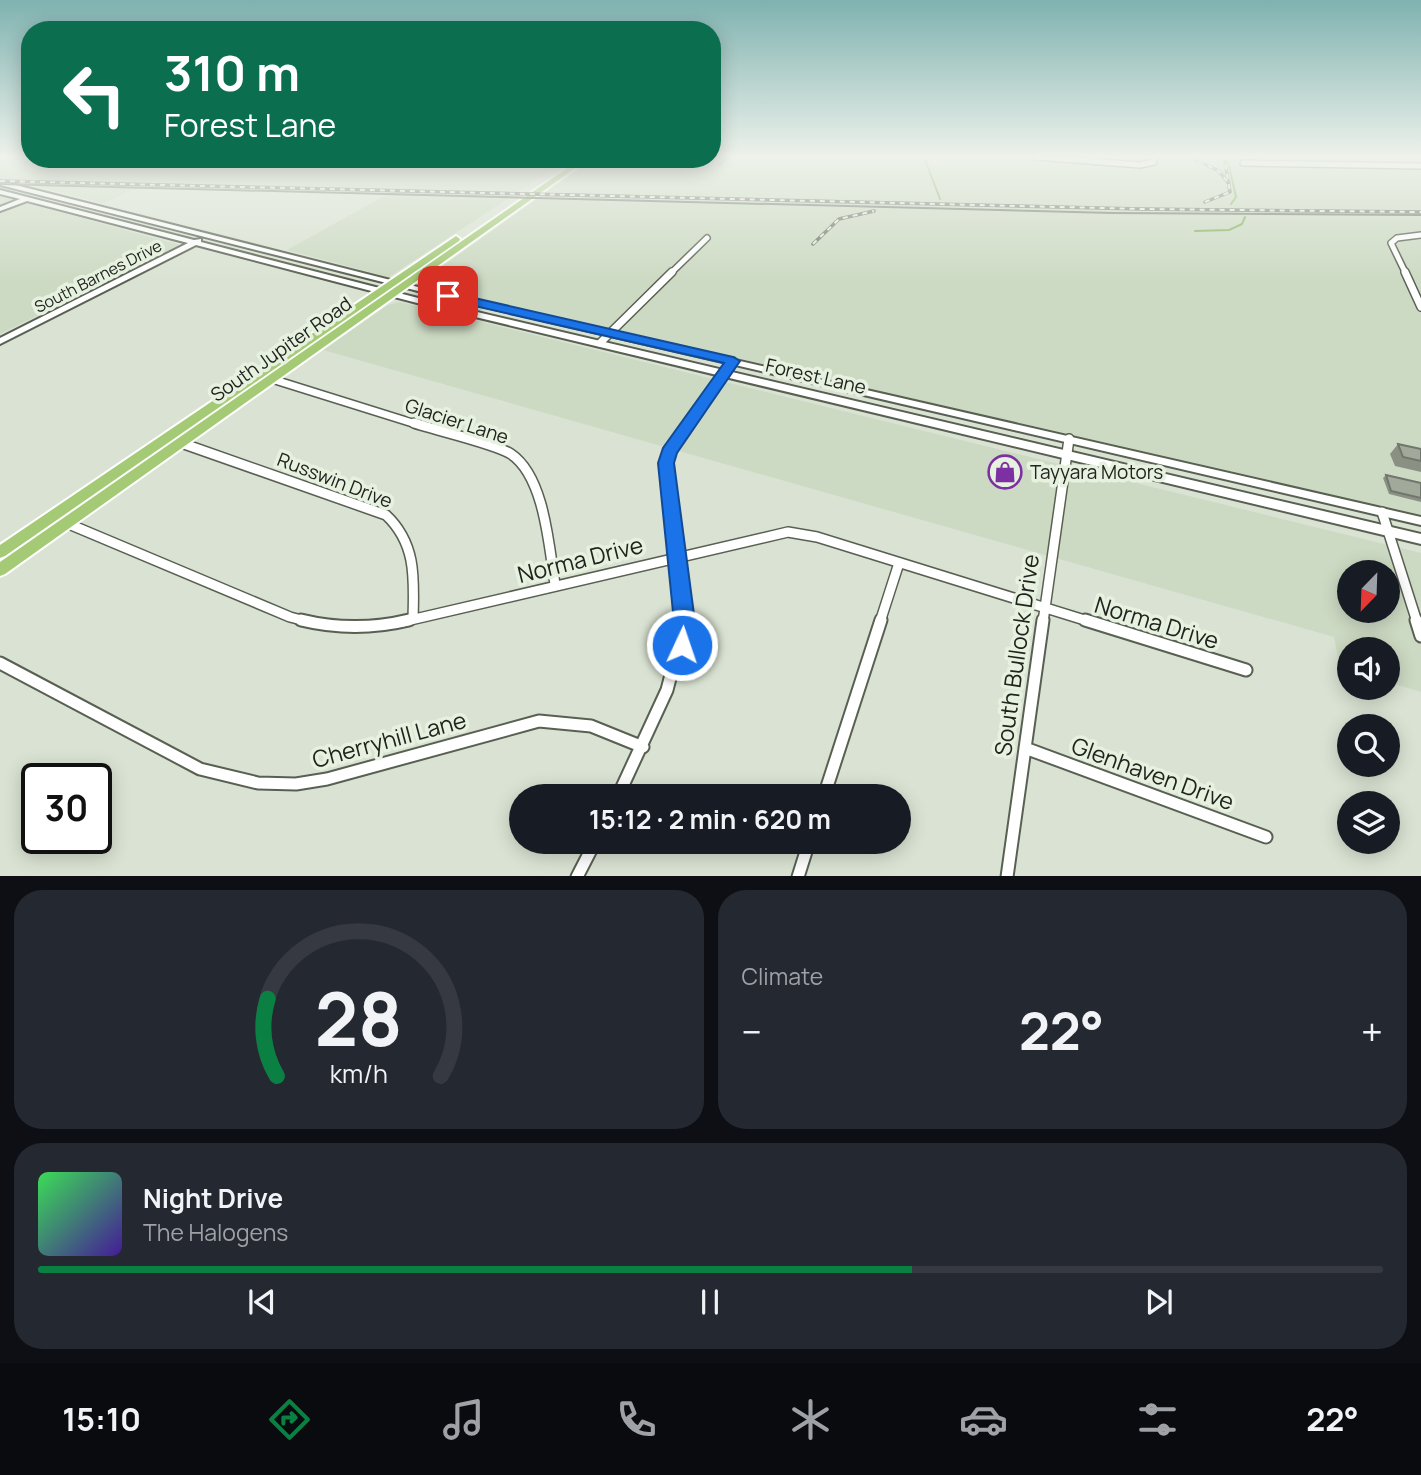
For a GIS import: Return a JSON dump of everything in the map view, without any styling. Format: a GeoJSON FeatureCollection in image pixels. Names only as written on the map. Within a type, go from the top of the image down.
{"type":"FeatureCollection","features":[{"type":"Feature","properties":{"kind":"main road"},"geometry":{"type":"LineString","coordinates":[[24,198],[381,290]]}},
{"type":"Feature","properties":{"kind":"main road"},"geometry":{"type":"LineString","coordinates":[[0,209],[31,198]]}},
{"type":"Feature","properties":{"kind":"main road","name":"Forest Lane"},"geometry":{"type":"LineString","coordinates":[[62,198],[600,344],[1421,539]]}},
{"type":"Feature","properties":{"kind":"main road","name":"South Jupiter Road"},"geometry":{"type":"LineString","coordinates":[[0,552],[167,438],[265,377],[394,288],[475,226],[519,198]]}},
{"type":"Feature","properties":{"kind":"main road","name":"South Jupiter Road"},"geometry":{"type":"LineString","coordinates":[[0,570],[181,442],[381,290],[405,286],[526,198]]}},
{"type":"Feature","properties":{"kind":"main road"},"geometry":{"type":"LineString","coordinates":[[86,214],[101,208]]}},
{"type":"Feature","properties":{"kind":"main road"},"geometry":{"type":"LineString","coordinates":[[136,227],[150,221]]}},
{"type":"Feature","properties":{"kind":"main road"},"geometry":{"type":"LineString","coordinates":[[475,226],[486,228]]}},
{"type":"Feature","properties":{"kind":"main road","name":"South Barnes Drive"},"geometry":{"type":"LineString","coordinates":[[2,338],[209,236]]}},
{"type":"Feature","properties":{"kind":"main road","name":"Forest Lane"},"geometry":{"type":"LineString","coordinates":[[405,286],[1421,521]]}},
{"type":"Feature","properties":{"kind":"main road"},"geometry":{"type":"LineString","coordinates":[[873,408],[879,395]]}},
{"type":"Feature","properties":{"kind":"main road"},"geometry":{"type":"LineString","coordinates":[[1283,489],[1289,508]]}},
{"type":"Feature","properties":{"kind":"street"},"geometry":{"type":"LineString","coordinates":[[1421,235],[1396,238],[1391,243],[1421,307]]}},
{"type":"Feature","properties":{"kind":"street"},"geometry":{"type":"LineString","coordinates":[[600,344],[609,332],[707,238]]}},
{"type":"Feature","properties":{"kind":"street"},"geometry":{"type":"LineString","coordinates":[[624,784],[662,711],[682,645],[685,622],[666,463],[669,452],[733,361]]}},
{"type":"Feature","properties":{"kind":"street","name":"Glacier Lane"},"geometry":{"type":"LineString","coordinates":[[265,377],[511,454],[532,476],[539,497],[555,584]]}},
{"type":"Feature","properties":{"kind":"street","name":"Russwin Drive"},"geometry":{"type":"LineString","coordinates":[[167,438],[386,515],[408,540],[413,557],[413,619]]}},
{"type":"Feature","properties":{"kind":"street","name":"South Bullock Drive"},"geometry":{"type":"LineString","coordinates":[[1007,876],[1069,439]]}},
{"type":"Feature","properties":{"kind":"street"},"geometry":{"type":"LineString","coordinates":[[1382,512],[1421,636]]}},
{"type":"Feature","properties":{"kind":"street","name":"Norma Drive"},"geometry":{"type":"LineString","coordinates":[[51,517],[315,625],[352,629],[380,627],[678,555],[788,532],[817,537],[1246,670]]}},
{"type":"Feature","properties":{"kind":"street"},"geometry":{"type":"LineString","coordinates":[[828,784],[899,563]]}},
{"type":"Feature","properties":{"kind":"street","name":"Cherryhill Lane"},"geometry":{"type":"LineString","coordinates":[[0,663],[200,769],[258,783],[296,784],[327,779],[539,721],[591,726],[643,747]]}},
{"type":"Feature","properties":{"kind":"street","name":"Glenhaven Drive"},"geometry":{"type":"LineString","coordinates":[[1025,748],[1266,837]]}},
{"type":"Feature","properties":{"kind":"street"},"geometry":{"type":"LineString","coordinates":[[578,876],[589,854]]}},
{"type":"Feature","properties":{"kind":"street"},"geometry":{"type":"LineString","coordinates":[[798,876],[806,854]]}},
{"type":"Feature","properties":{"kind":"shaded area"},"geometry":{"type":"Polygon","coordinates":[[[0,198],[180,245],[0,334],[0,198]]]}},
{"type":"Feature","properties":{"kind":"shaded area"},"geometry":{"type":"Polygon","coordinates":[[[83,198],[115,198],[103,203],[83,198]]]}},
{"type":"Feature","properties":{"kind":"shaded area"},"geometry":{"type":"Polygon","coordinates":[[[381,198],[509,198],[389,277],[287,250],[381,198]]]}},
{"type":"Feature","properties":{"kind":"shaded area"},"geometry":{"type":"Polygon","coordinates":[[[538,198],[1421,198],[1421,522],[416,285],[538,198]]]}},
{"type":"Feature","properties":{"kind":"shaded area"},"geometry":{"type":"Polygon","coordinates":[[[400,302],[1421,553],[1421,692],[1400,686],[1400,637],[1337,637],[1337,652],[1334,637],[323,350],[388,305],[400,302]]]}},
{"type":"Feature","properties":{"kind":"building"},"geometry":{"type":"Polygon","coordinates":[[[1398,444],[1421,449],[1421,461],[1403,457],[1398,444]]]}},
{"type":"Feature","properties":{"kind":"building"},"geometry":{"type":"Polygon","coordinates":[[[1386,475],[1421,483],[1421,498],[1391,491],[1386,475]]]}},
{"type":"Feature","properties":{"kind":"waterway"},"geometry":{"type":"LineString","coordinates":[[1231,204],[1235,198]]}},
{"type":"Feature","properties":{"kind":"waterway"},"geometry":{"type":"LineString","coordinates":[[1195,231],[1229,230],[1242,224],[1245,217]]}},
{"type":"Feature","properties":{"kind":"tram line"},"geometry":{"type":"LineString","coordinates":[[533,198],[1113,213],[1421,215]]}},
{"type":"Feature","properties":{"kind":"railway"},"geometry":{"type":"LineString","coordinates":[[688,198],[1141,209],[1421,212]]}},
{"type":"Feature","properties":{"kind":"railway"},"geometry":{"type":"LineString","coordinates":[[1205,202],[1215,198]]}},
{"type":"Feature","properties":{"kind":"railway"},"geometry":{"type":"LineString","coordinates":[[813,244],[839,219],[874,211]]}},
{"type":"Feature","properties":{"kind":"place","name":"Tayyara Motors"},"geometry":{"type":"Point","coordinates":[1005,472]}},
{"type":"Feature","properties":{"kind":"route"},"geometry":{"type":"LineString","coordinates":[[448,296],[733,361],[669,452],[666,463],[685,622],[682,645]]}}]}
